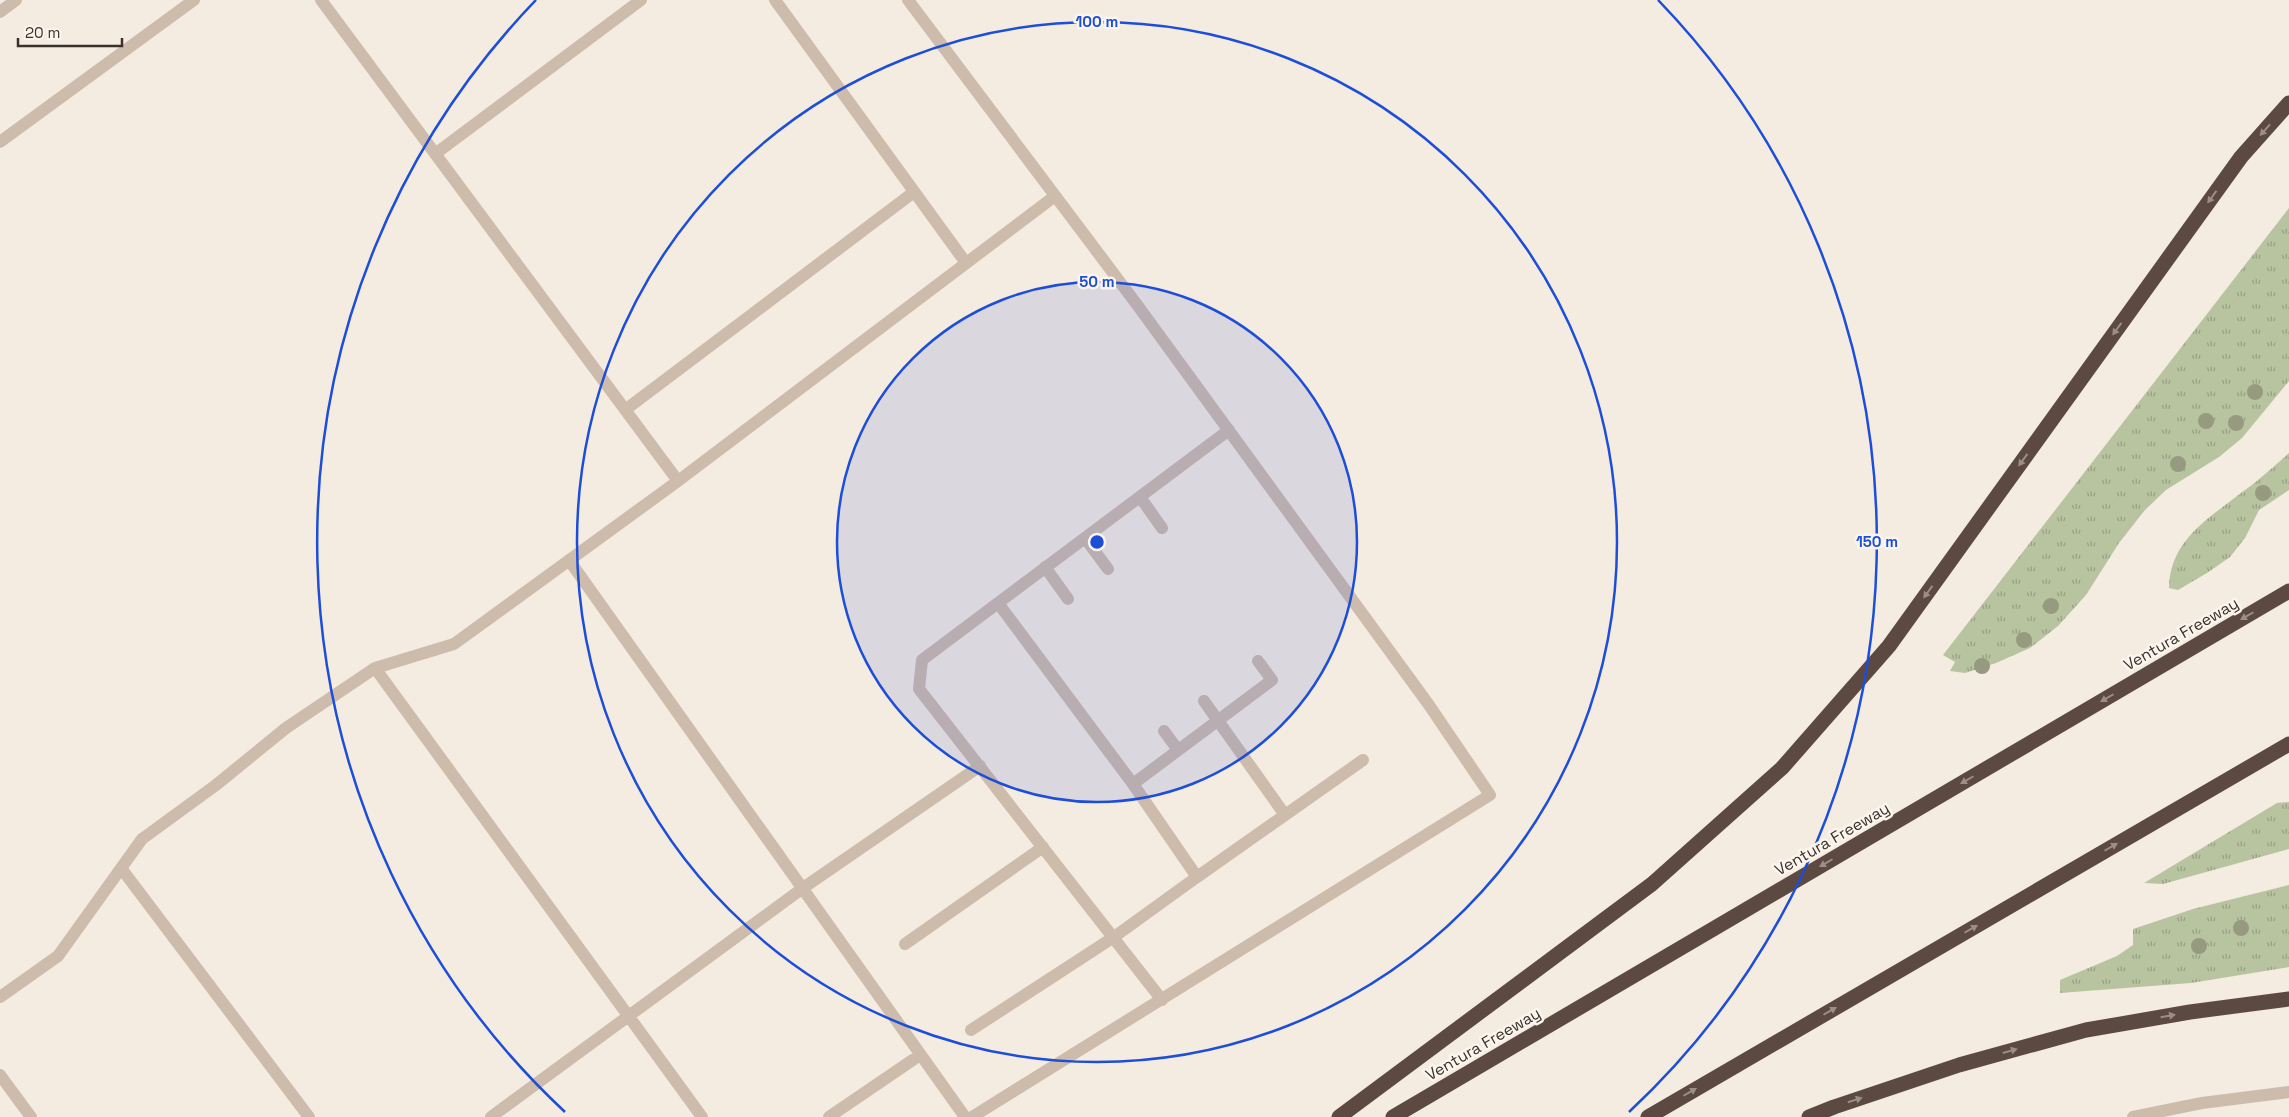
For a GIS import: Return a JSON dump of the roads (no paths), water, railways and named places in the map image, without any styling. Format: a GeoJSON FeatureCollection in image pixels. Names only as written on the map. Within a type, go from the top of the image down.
{"type":"FeatureCollection","features":[{"type":"Feature","properties":{"kind":"highway"},"geometry":{"type":"LineString","coordinates":[[1339,1117],[1652,884],[1782,768],[1889,646],[2241,157],[2289,103]]}},
{"type":"Feature","properties":{"kind":"highway","name":"Ventura Freeway"},"geometry":{"type":"LineString","coordinates":[[1393,1117],[2289,591]]}},
{"type":"Feature","properties":{"kind":"highway"},"geometry":{"type":"LineString","coordinates":[[1648,1117],[2289,744]]}},
{"type":"Feature","properties":{"kind":"highway"},"geometry":{"type":"LineString","coordinates":[[1809,1117],[1834,1106],[1959,1066],[2086,1030],[2190,1012],[2289,999]]}},
{"type":"Feature","properties":{"kind":"street"},"geometry":{"type":"LineString","coordinates":[[0,12],[16,0]]}},
{"type":"Feature","properties":{"kind":"street"},"geometry":{"type":"LineString","coordinates":[[0,142],[194,0]]}},
{"type":"Feature","properties":{"kind":"street"},"geometry":{"type":"LineString","coordinates":[[321,0],[678,481]]}},
{"type":"Feature","properties":{"kind":"street"},"geometry":{"type":"LineString","coordinates":[[435,154],[641,0]]}},
{"type":"Feature","properties":{"kind":"street"},"geometry":{"type":"LineString","coordinates":[[775,0],[966,263]]}},
{"type":"Feature","properties":{"kind":"street"},"geometry":{"type":"LineString","coordinates":[[908,0],[1229,430],[1424,697],[1490,795],[972,1117]]}},
{"type":"Feature","properties":{"kind":"street"},"geometry":{"type":"LineString","coordinates":[[625,410],[914,192]]}},
{"type":"Feature","properties":{"kind":"street"},"geometry":{"type":"LineString","coordinates":[[0,997],[58,956],[142,839],[216,785],[286,728],[375,668],[454,644],[678,481],[1055,196]]}},
{"type":"Feature","properties":{"kind":"street"},"geometry":{"type":"LineString","coordinates":[[1162,1000],[919,688],[922,660],[1229,430]]}},
{"type":"Feature","properties":{"kind":"street"},"geometry":{"type":"LineString","coordinates":[[1140,496],[1162,528]]}},
{"type":"Feature","properties":{"kind":"street"},"geometry":{"type":"LineString","coordinates":[[1085,538],[1108,570]]}},
{"type":"Feature","properties":{"kind":"street"},"geometry":{"type":"LineString","coordinates":[[569,560],[964,1117]]}},
{"type":"Feature","properties":{"kind":"street"},"geometry":{"type":"LineString","coordinates":[[1045,568],[1068,599]]}},
{"type":"Feature","properties":{"kind":"street"},"geometry":{"type":"LineString","coordinates":[[998,603],[1132,784],[1197,877]]}},
{"type":"Feature","properties":{"kind":"street"},"geometry":{"type":"LineString","coordinates":[[1132,784],[1272,680],[1258,661]]}},
{"type":"Feature","properties":{"kind":"street"},"geometry":{"type":"LineString","coordinates":[[375,668],[702,1117]]}},
{"type":"Feature","properties":{"kind":"street"},"geometry":{"type":"LineString","coordinates":[[1204,702],[1285,815]]}},
{"type":"Feature","properties":{"kind":"street"},"geometry":{"type":"LineString","coordinates":[[1164,731],[1178,750]]}},
{"type":"Feature","properties":{"kind":"street"},"geometry":{"type":"LineString","coordinates":[[971,1030],[1114,937],[1363,760]]}},
{"type":"Feature","properties":{"kind":"street"},"geometry":{"type":"LineString","coordinates":[[491,1117],[803,888],[980,766]]}},
{"type":"Feature","properties":{"kind":"street"},"geometry":{"type":"LineString","coordinates":[[905,944],[1043,847]]}},
{"type":"Feature","properties":{"kind":"street"},"geometry":{"type":"LineString","coordinates":[[121,868],[310,1117]]}},
{"type":"Feature","properties":{"kind":"street"},"geometry":{"type":"LineString","coordinates":[[828,1117],[920,1055]]}},
{"type":"Feature","properties":{"kind":"street"},"geometry":{"type":"LineString","coordinates":[[0,1076],[31,1117]]}},
{"type":"Feature","properties":{"kind":"street"},"geometry":{"type":"LineString","coordinates":[[2133,1117],[2202,1103],[2289,1092]]}}]}
